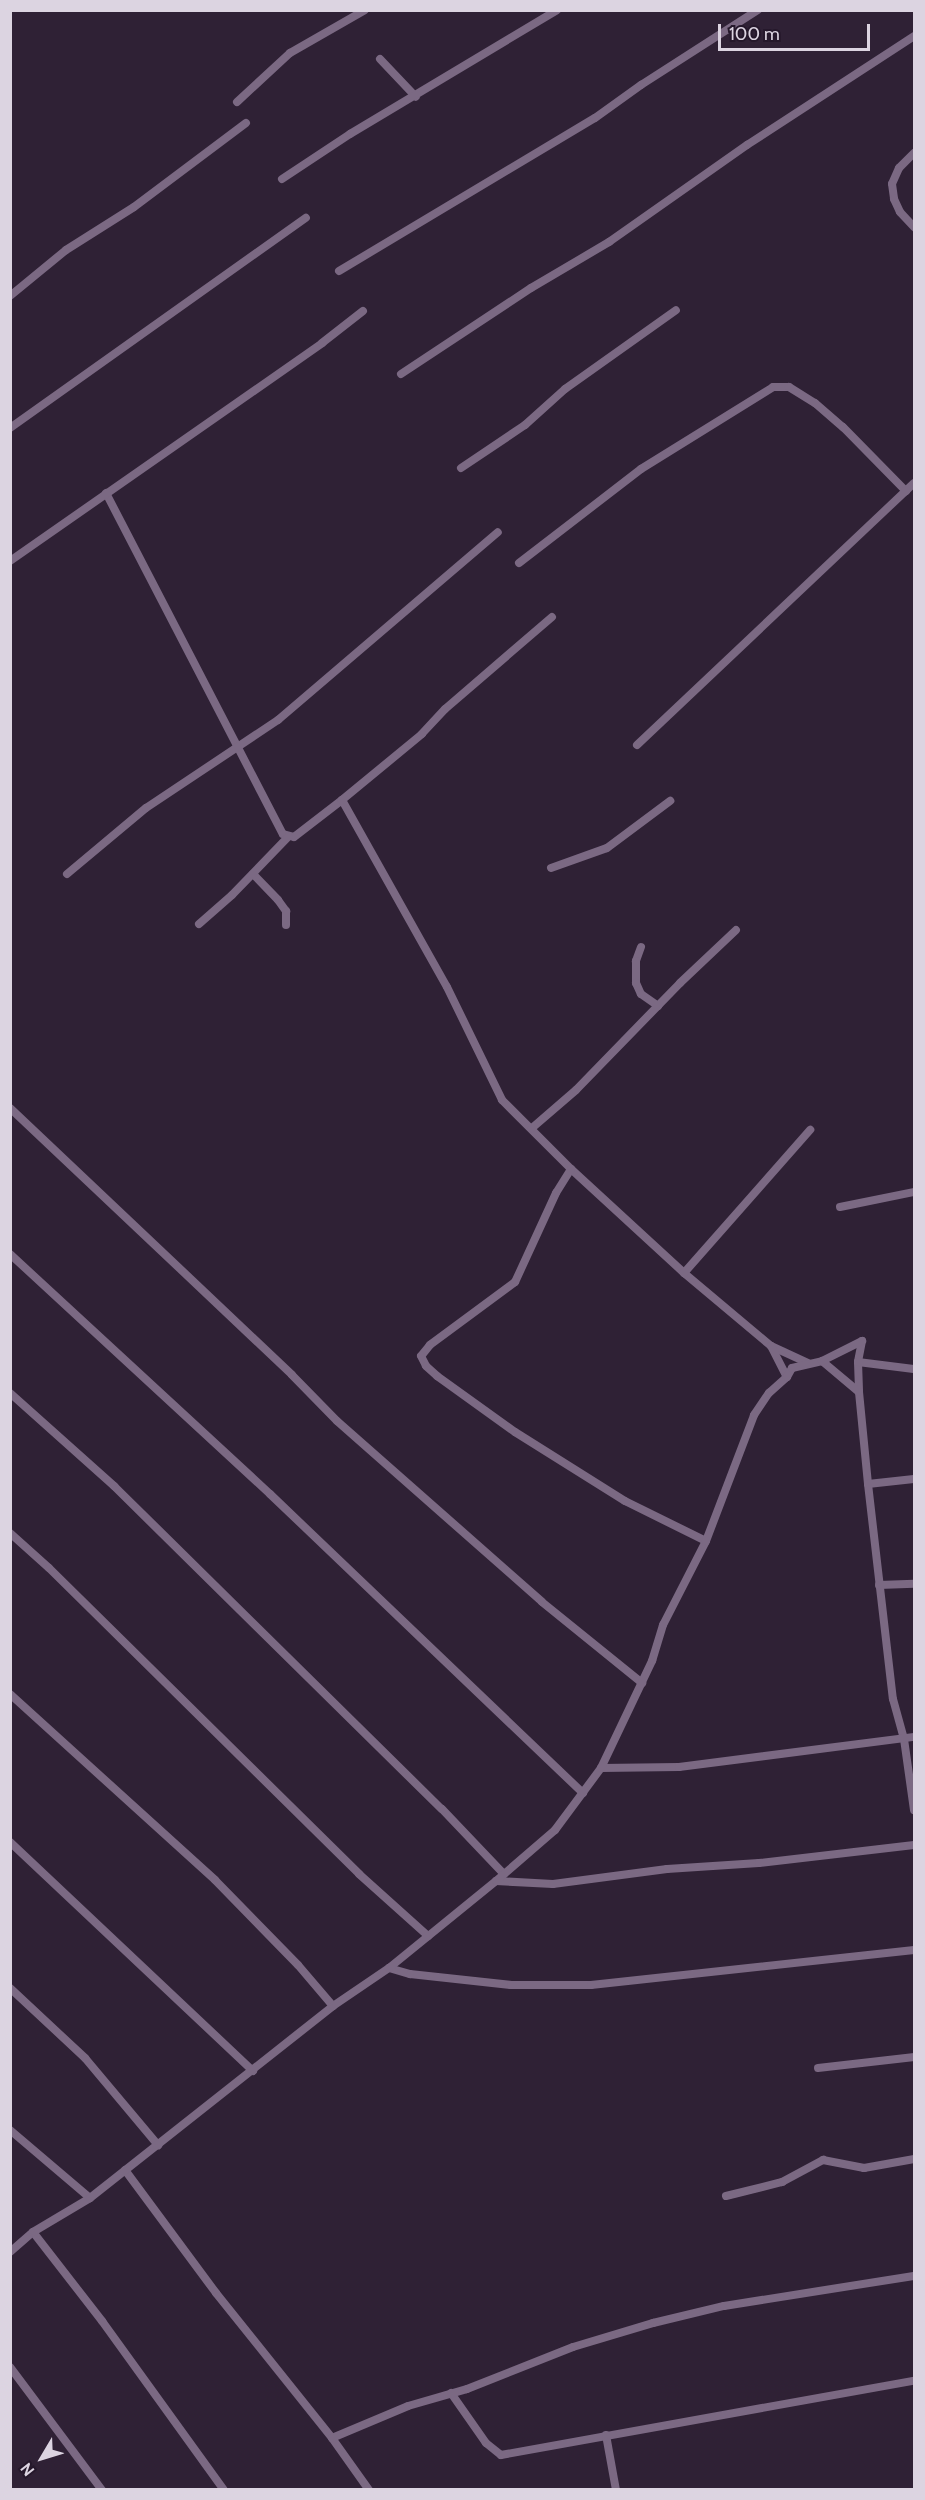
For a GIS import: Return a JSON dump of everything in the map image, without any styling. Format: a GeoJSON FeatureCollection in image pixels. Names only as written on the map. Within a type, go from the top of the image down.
{"type":"FeatureCollection","features":[{"type":"Feature","properties":{"kind":"street"},"geometry":{"type":"LineString","coordinates":[[237,102],[290,53],[364,10]]}},
{"type":"Feature","properties":{"kind":"street"},"geometry":{"type":"LineString","coordinates":[[282,179],[350,134],[416,97],[557,10]]}},
{"type":"Feature","properties":{"kind":"street"},"geometry":{"type":"LineString","coordinates":[[339,271],[596,118],[641,85],[758,10]]}},
{"type":"Feature","properties":{"kind":"street"},"geometry":{"type":"LineString","coordinates":[[401,374],[531,288],[609,242],[747,145],[915,36]]}},
{"type":"Feature","properties":{"kind":"street"},"geometry":{"type":"LineString","coordinates":[[380,59],[416,97]]}},
{"type":"Feature","properties":{"kind":"street"},"geometry":{"type":"LineString","coordinates":[[10,296],[66,250],[134,207],[246,123]]}},
{"type":"Feature","properties":{"kind":"street"},"geometry":{"type":"LineString","coordinates":[[915,153],[899,168],[892,184],[894,199],[900,212],[915,227]]}},
{"type":"Feature","properties":{"kind":"street"},"geometry":{"type":"LineString","coordinates":[[10,428],[306,218]]}},
{"type":"Feature","properties":{"kind":"street"},"geometry":{"type":"LineString","coordinates":[[461,468],[525,425],[565,389],[676,310]]}},
{"type":"Feature","properties":{"kind":"street"},"geometry":{"type":"LineString","coordinates":[[10,561],[322,343],[363,311]]}},
{"type":"Feature","properties":{"kind":"street"},"geometry":{"type":"LineString","coordinates":[[519,563],[641,469],[773,387],[789,387],[815,403],[843,426],[906,491]]}},
{"type":"Feature","properties":{"kind":"street"},"geometry":{"type":"LineString","coordinates":[[637,745],[915,483]]}},
{"type":"Feature","properties":{"kind":"street"},"geometry":{"type":"LineString","coordinates":[[106,493],[211,692],[237,750],[275,820],[288,837]]}},
{"type":"Feature","properties":{"kind":"street"},"geometry":{"type":"LineString","coordinates":[[67,874],[146,808],[237,750],[278,720],[498,532]]}},
{"type":"Feature","properties":{"kind":"street"},"geometry":{"type":"LineString","coordinates":[[199,924],[253,874],[288,837],[294,837],[422,734],[445,709],[552,617]]}},
{"type":"Feature","properties":{"kind":"street"},"geometry":{"type":"LineString","coordinates":[[342,800],[447,987],[502,1100],[571,1169],[684,1273],[771,1346],[808,1364]]}},
{"type":"Feature","properties":{"kind":"street"},"geometry":{"type":"LineString","coordinates":[[551,868],[607,848],[670,801]]}},
{"type":"Feature","properties":{"kind":"street"},"geometry":{"type":"LineString","coordinates":[[253,874],[279,900],[286,911],[286,925]]}},
{"type":"Feature","properties":{"kind":"street"},"geometry":{"type":"LineString","coordinates":[[532,1128],[576,1090],[736,930]]}},
{"type":"Feature","properties":{"kind":"street"},"geometry":{"type":"LineString","coordinates":[[641,947],[636,961],[636,983],[641,994],[658,1006]]}},
{"type":"Feature","properties":{"kind":"street"},"geometry":{"type":"LineString","coordinates":[[10,1108],[292,1375],[337,1421],[542,1602],[642,1683]]}},
{"type":"Feature","properties":{"kind":"street"},"geometry":{"type":"LineString","coordinates":[[684,1273],[810,1130]]}},
{"type":"Feature","properties":{"kind":"street"},"geometry":{"type":"LineString","coordinates":[[571,1169],[556,1193],[515,1282],[430,1345],[421,1356],[426,1366],[437,1376],[515,1432],[625,1501],[706,1542]]}},
{"type":"Feature","properties":{"kind":"street"},"geometry":{"type":"LineString","coordinates":[[840,1207],[915,1192]]}},
{"type":"Feature","properties":{"kind":"street"},"geometry":{"type":"LineString","coordinates":[[10,1254],[270,1494],[583,1793]]}},
{"type":"Feature","properties":{"kind":"street"},"geometry":{"type":"LineString","coordinates":[[10,2252],[33,2232],[90,2198],[333,2006],[389,1968],[542,1843],[601,1768],[642,1683],[663,1625],[706,1542],[754,1415],[769,1393],[787,1377],[792,1368],[822,1361],[862,1341],[858,1362],[859,1392],[879,1585],[893,1698],[904,1739],[915,1810]]}},
{"type":"Feature","properties":{"kind":"street"},"geometry":{"type":"LineString","coordinates":[[771,1346],[787,1377]]}},
{"type":"Feature","properties":{"kind":"street"},"geometry":{"type":"LineString","coordinates":[[822,1361],[859,1392]]}},
{"type":"Feature","properties":{"kind":"street"},"geometry":{"type":"LineString","coordinates":[[858,1362],[915,1369]]}},
{"type":"Feature","properties":{"kind":"street"},"geometry":{"type":"LineString","coordinates":[[10,1393],[114,1486],[434,1801],[504,1874]]}},
{"type":"Feature","properties":{"kind":"street"},"geometry":{"type":"LineString","coordinates":[[868,1484],[915,1479]]}},
{"type":"Feature","properties":{"kind":"street"},"geometry":{"type":"LineString","coordinates":[[10,1533],[49,1568],[333,1849],[428,1936]]}},
{"type":"Feature","properties":{"kind":"street"},"geometry":{"type":"LineString","coordinates":[[879,1585],[915,1584]]}},
{"type":"Feature","properties":{"kind":"street"},"geometry":{"type":"LineString","coordinates":[[10,1694],[215,1880],[298,1965],[333,2006]]}},
{"type":"Feature","properties":{"kind":"street"},"geometry":{"type":"LineString","coordinates":[[601,1768],[679,1767],[915,1737]]}},
{"type":"Feature","properties":{"kind":"street"},"geometry":{"type":"LineString","coordinates":[[10,1842],[253,2071]]}},
{"type":"Feature","properties":{"kind":"street"},"geometry":{"type":"LineString","coordinates":[[496,1881],[553,1884],[667,1869],[759,1863],[915,1845]]}},
{"type":"Feature","properties":{"kind":"street"},"geometry":{"type":"LineString","coordinates":[[389,1968],[410,1974],[511,1985],[591,1985],[915,1950]]}},
{"type":"Feature","properties":{"kind":"street"},"geometry":{"type":"LineString","coordinates":[[10,1988],[85,2058],[158,2145]]}},
{"type":"Feature","properties":{"kind":"street"},"geometry":{"type":"LineString","coordinates":[[818,2068],[915,2057]]}},
{"type":"Feature","properties":{"kind":"street"},"geometry":{"type":"LineString","coordinates":[[10,2130],[90,2198]]}},
{"type":"Feature","properties":{"kind":"street"},"geometry":{"type":"LineString","coordinates":[[726,2196],[782,2182],[823,2160],[864,2168],[915,2159]]}},
{"type":"Feature","properties":{"kind":"street"},"geometry":{"type":"LineString","coordinates":[[125,2170],[216,2293],[332,2438],[369,2490]]}},
{"type":"Feature","properties":{"kind":"street"},"geometry":{"type":"LineString","coordinates":[[33,2232],[102,2321],[224,2490]]}},
{"type":"Feature","properties":{"kind":"street"},"geometry":{"type":"LineString","coordinates":[[332,2438],[408,2406],[451,2393],[573,2347],[652,2323],[724,2306],[915,2276]]}},
{"type":"Feature","properties":{"kind":"street"},"geometry":{"type":"LineString","coordinates":[[10,2367],[102,2490]]}},
{"type":"Feature","properties":{"kind":"street"},"geometry":{"type":"LineString","coordinates":[[451,2393],[486,2443],[501,2455],[915,2381]]}},
{"type":"Feature","properties":{"kind":"street"},"geometry":{"type":"LineString","coordinates":[[606,2436],[616,2490]]}}]}
